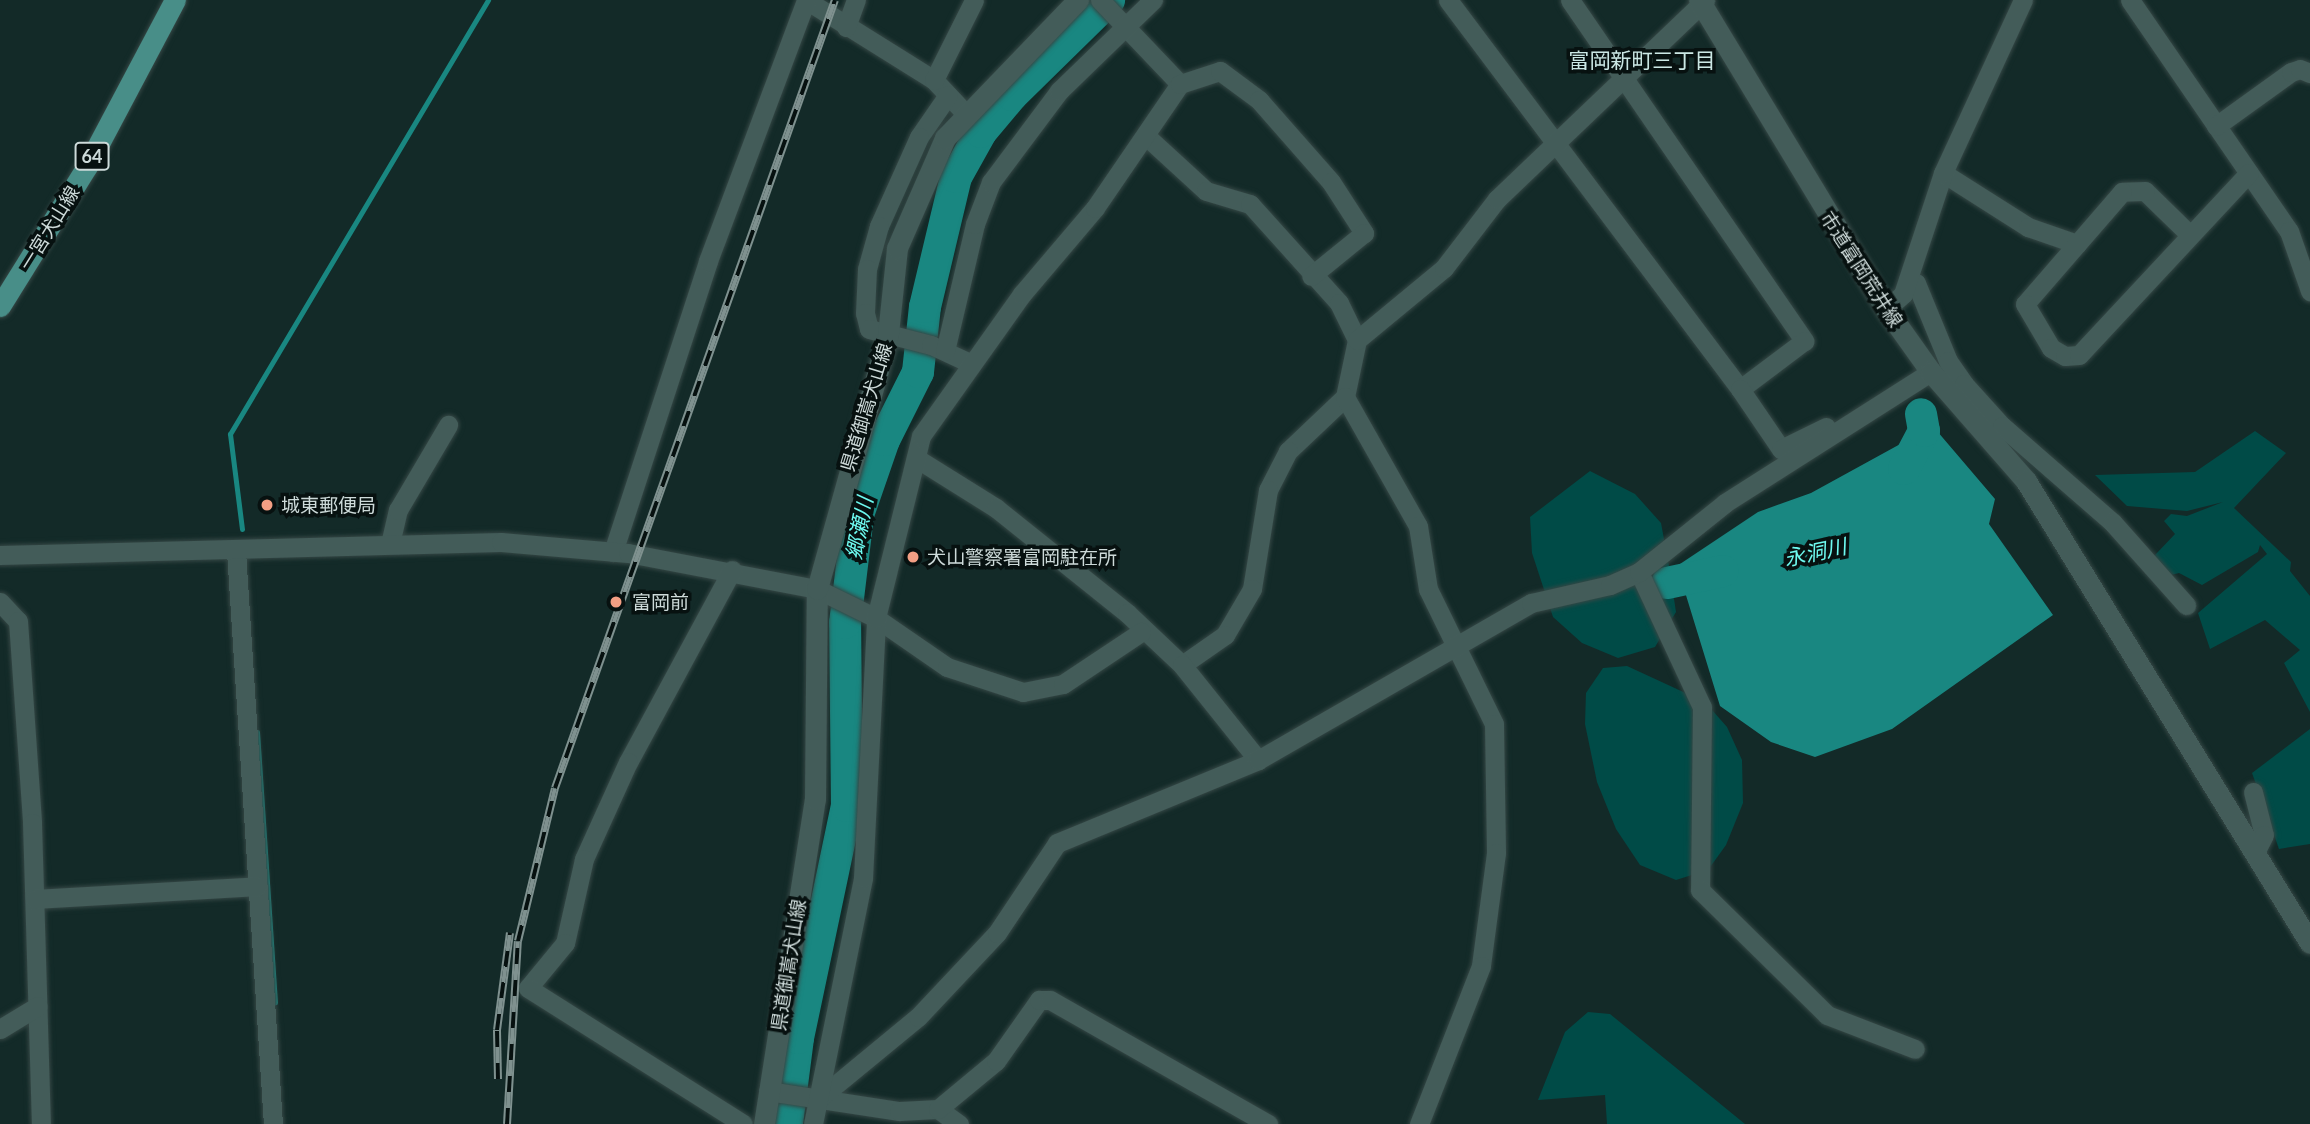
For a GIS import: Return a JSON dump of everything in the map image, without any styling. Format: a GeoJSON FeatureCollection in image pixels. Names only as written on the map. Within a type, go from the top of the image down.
{"type":"FeatureCollection","features":[{"type":"Feature","properties":{"kind":"main road","name":"一宮犬山線"},"geometry":{"type":"LineString","coordinates":[[0,306],[87,166],[175,0]]}},
{"type":"Feature","properties":{"kind":"main road","name":"県道御嵩犬山線"},"geometry":{"type":"LineString","coordinates":[[764,1124],[772,1091],[815,799],[817,589],[888,334],[897,248],[920,185],[965,113],[1078,0]]}},
{"type":"Feature","properties":{"kind":"main road","name":"市道富岡荒井線"},"geometry":{"type":"LineString","coordinates":[[1702,2],[1886,309],[1931,372],[2026,481],[2310,943]]}},
{"type":"Feature","properties":{"kind":"street"},"geometry":{"type":"LineString","coordinates":[[612,552],[708,261],[806,0],[934,80],[965,113]]}},
{"type":"Feature","properties":{"kind":"street"},"geometry":{"type":"LineString","coordinates":[[846,27],[856,0]]}},
{"type":"Feature","properties":{"kind":"street"},"geometry":{"type":"LineString","coordinates":[[934,80],[974,0]]}},
{"type":"Feature","properties":{"kind":"street"},"geometry":{"type":"LineString","coordinates":[[1100,0],[1180,84]]}},
{"type":"Feature","properties":{"kind":"street"},"geometry":{"type":"LineString","coordinates":[[938,348],[975,225],[991,182],[1019,139],[1123,25],[1153,0]]}},
{"type":"Feature","properties":{"kind":"street"},"geometry":{"type":"LineString","coordinates":[[1448,0],[1557,141],[1740,389],[1781,449],[1887,397],[1895,399]]}},
{"type":"Feature","properties":{"kind":"street"},"geometry":{"type":"LineString","coordinates":[[1570,0],[1804,341],[1740,389]]}},
{"type":"Feature","properties":{"kind":"street"},"geometry":{"type":"LineString","coordinates":[[1886,309],[1908,281],[1943,173],[2023,0]]}},
{"type":"Feature","properties":{"kind":"street"},"geometry":{"type":"LineString","coordinates":[[2130,0],[2289,231],[2310,291]]}},
{"type":"Feature","properties":{"kind":"street"},"geometry":{"type":"LineString","coordinates":[[1357,340],[1444,268],[1497,199],[1702,2]]}},
{"type":"Feature","properties":{"kind":"street"},"geometry":{"type":"LineString","coordinates":[[2216,126],[2291,72],[2300,69],[2310,73]]}},
{"type":"Feature","properties":{"kind":"street"},"geometry":{"type":"LineString","coordinates":[[813,1124],[822,1096],[835,994],[863,878],[876,618],[921,436],[972,364],[1146,136],[1180,84],[1220,71],[1258,100],[1331,182],[1364,233],[1311,276]]}},
{"type":"Feature","properties":{"kind":"street"},"geometry":{"type":"LineString","coordinates":[[948,94],[919,136],[867,269],[869,329],[938,348],[972,364]]}},
{"type":"Feature","properties":{"kind":"street"},"geometry":{"type":"LineString","coordinates":[[1146,136],[1206,191],[1250,204],[1311,276],[1339,303],[1357,340],[1345,397],[1288,450],[1268,490],[1252,589],[1225,635],[1182,665]]}},
{"type":"Feature","properties":{"kind":"street"},"geometry":{"type":"LineString","coordinates":[[1943,173],[2028,227],[2077,244]]}},
{"type":"Feature","properties":{"kind":"street"},"geometry":{"type":"LineString","coordinates":[[2188,233],[2145,191],[2122,192],[2025,304],[2052,348],[2064,356],[2079,355],[2188,233],[2249,173]]}},
{"type":"Feature","properties":{"kind":"street"},"geometry":{"type":"LineString","coordinates":[[1908,281],[1916,283],[1948,361],[1964,384],[2002,426],[2113,523],[2186,605]]}},
{"type":"Feature","properties":{"kind":"street"},"geometry":{"type":"LineString","coordinates":[[822,1096],[918,1017],[988,942],[1057,843],[1258,760],[1458,648],[1531,603],[1610,585],[1639,572],[1725,503],[1895,399],[1931,372]]}},
{"type":"Feature","properties":{"kind":"street"},"geometry":{"type":"LineString","coordinates":[[1345,397],[1418,526],[1428,589],[1494,724],[1496,852],[1481,965],[1419,1124]]}},
{"type":"Feature","properties":{"kind":"street"},"geometry":{"type":"LineString","coordinates":[[390,544],[398,510],[448,425]]}},
{"type":"Feature","properties":{"kind":"street"},"geometry":{"type":"LineString","coordinates":[[916,458],[1052,549],[1141,632],[1182,665],[1258,760]]}},
{"type":"Feature","properties":{"kind":"street"},"geometry":{"type":"LineString","coordinates":[[0,555],[236,551],[244,545],[501,542],[612,552],[732,570],[817,589],[876,618],[947,667],[1023,692],[1063,684],[1141,632]]}},
{"type":"Feature","properties":{"kind":"street"},"geometry":{"type":"LineString","coordinates":[[236,551],[274,1124]]}},
{"type":"Feature","properties":{"kind":"street"},"geometry":{"type":"LineString","coordinates":[[732,570],[628,762],[584,859],[565,943],[528,988],[743,1124]]}},
{"type":"Feature","properties":{"kind":"street"},"geometry":{"type":"LineString","coordinates":[[1639,572],[1702,707],[1700,890],[1827,1015],[1915,1049]]}},
{"type":"Feature","properties":{"kind":"street"},"geometry":{"type":"LineString","coordinates":[[0,601],[19,621],[35,899],[41,1124]]}},
{"type":"Feature","properties":{"kind":"street"},"geometry":{"type":"LineString","coordinates":[[2253,792],[2264,835],[2255,853]]}},
{"type":"Feature","properties":{"kind":"street"},"geometry":{"type":"LineString","coordinates":[[35,899],[258,886]]}},
{"type":"Feature","properties":{"kind":"street"},"geometry":{"type":"LineString","coordinates":[[772,1091],[822,1096],[899,1111],[938,1109],[996,1061],[1039,1000],[1050,1000],[1268,1124]]}},
{"type":"Feature","properties":{"kind":"street"},"geometry":{"type":"LineString","coordinates":[[0,1029],[38,1006]]}},
{"type":"Feature","properties":{"kind":"street"},"geometry":{"type":"LineString","coordinates":[[938,1109],[960,1124]]}},
{"type":"Feature","properties":{"kind":"shaded area"},"geometry":{"type":"Polygon","coordinates":[[[2255,431],[2286,453],[2234,508],[2291,562],[2290,571],[2310,596],[2310,712],[2284,663],[2300,650],[2265,620],[2210,649],[2198,613],[2267,554],[2260,545],[2258,552],[2202,585],[2179,573],[2167,576],[2156,565],[2155,555],[2175,534],[2164,521],[2171,514],[2187,516],[2223,502],[2187,511],[2127,506],[2095,475],[2195,472],[2255,431]]]}},
{"type":"Feature","properties":{"kind":"shaded area"},"geometry":{"type":"Polygon","coordinates":[[[1590,471],[1635,494],[1661,523],[1676,612],[1655,647],[1618,658],[1582,643],[1553,617],[1532,553],[1530,517],[1590,471]]]}},
{"type":"Feature","properties":{"kind":"shaded area"},"geometry":{"type":"Polygon","coordinates":[[[1627,666],[1705,702],[1727,727],[1742,760],[1743,803],[1726,845],[1708,870],[1676,880],[1640,865],[1616,829],[1597,782],[1585,724],[1586,693],[1603,668],[1627,666]]]}},
{"type":"Feature","properties":{"kind":"shaded area"},"geometry":{"type":"Polygon","coordinates":[[[2310,729],[2310,844],[2279,849],[2252,773],[2310,729]]]}},
{"type":"Feature","properties":{"kind":"shaded area"},"geometry":{"type":"Polygon","coordinates":[[[1588,1012],[1610,1014],[1745,1124],[1607,1124],[1605,1095],[1538,1100],[1565,1032],[1588,1012]]]}},
{"type":"Feature","properties":{"kind":"water"},"geometry":{"type":"Polygon","coordinates":[[[1924,431],[1937,431],[1995,499],[1989,524],[2053,615],[1892,729],[1815,757],[1771,742],[1720,706],[1677,566],[1758,512],[1811,493],[1924,431]]]}},
{"type":"Feature","properties":{"kind":"waterway"},"geometry":{"type":"LineString","coordinates":[[242,529],[230,434],[488,0]]}},
{"type":"Feature","properties":{"kind":"waterway","name":"郷瀬川"},"geometry":{"type":"LineString","coordinates":[[787,1124],[798,1038],[847,806],[845,623],[858,515],[884,440],[918,372],[925,307],[956,177],[981,132],[1012,95],[1109,0]]}},
{"type":"Feature","properties":{"kind":"waterway","name":"永洞川"},"geometry":{"type":"LineString","coordinates":[[1904,469],[1924,431],[1921,414]]}},
{"type":"Feature","properties":{"kind":"waterway","name":"永洞川"},"geometry":{"type":"LineString","coordinates":[[1667,583],[1723,571]]}},
{"type":"Feature","properties":{"kind":"waterway"},"geometry":{"type":"LineString","coordinates":[[257,732],[275,1002]]}},
{"type":"Feature","properties":{"kind":"railway"},"geometry":{"type":"LineString","coordinates":[[507,1124],[518,941],[555,788],[835,0]]}},
{"type":"Feature","properties":{"kind":"railway"},"geometry":{"type":"LineString","coordinates":[[498,1079],[497,1030],[510,933]]}},
{"type":"Feature","properties":{"kind":"place","name":"城東郵便局"},"geometry":{"type":"Point","coordinates":[267,505]}},
{"type":"Feature","properties":{"kind":"place","name":"犬山警察署富岡駐在所"},"geometry":{"type":"Point","coordinates":[913,557]}},
{"type":"Feature","properties":{"kind":"place","name":"富岡前"},"geometry":{"type":"Point","coordinates":[616,602]}},
{"type":"Feature","properties":{"kind":"district","name":"富岡新町三丁目"},"geometry":{"type":"Point","coordinates":[1642,60]}}]}
